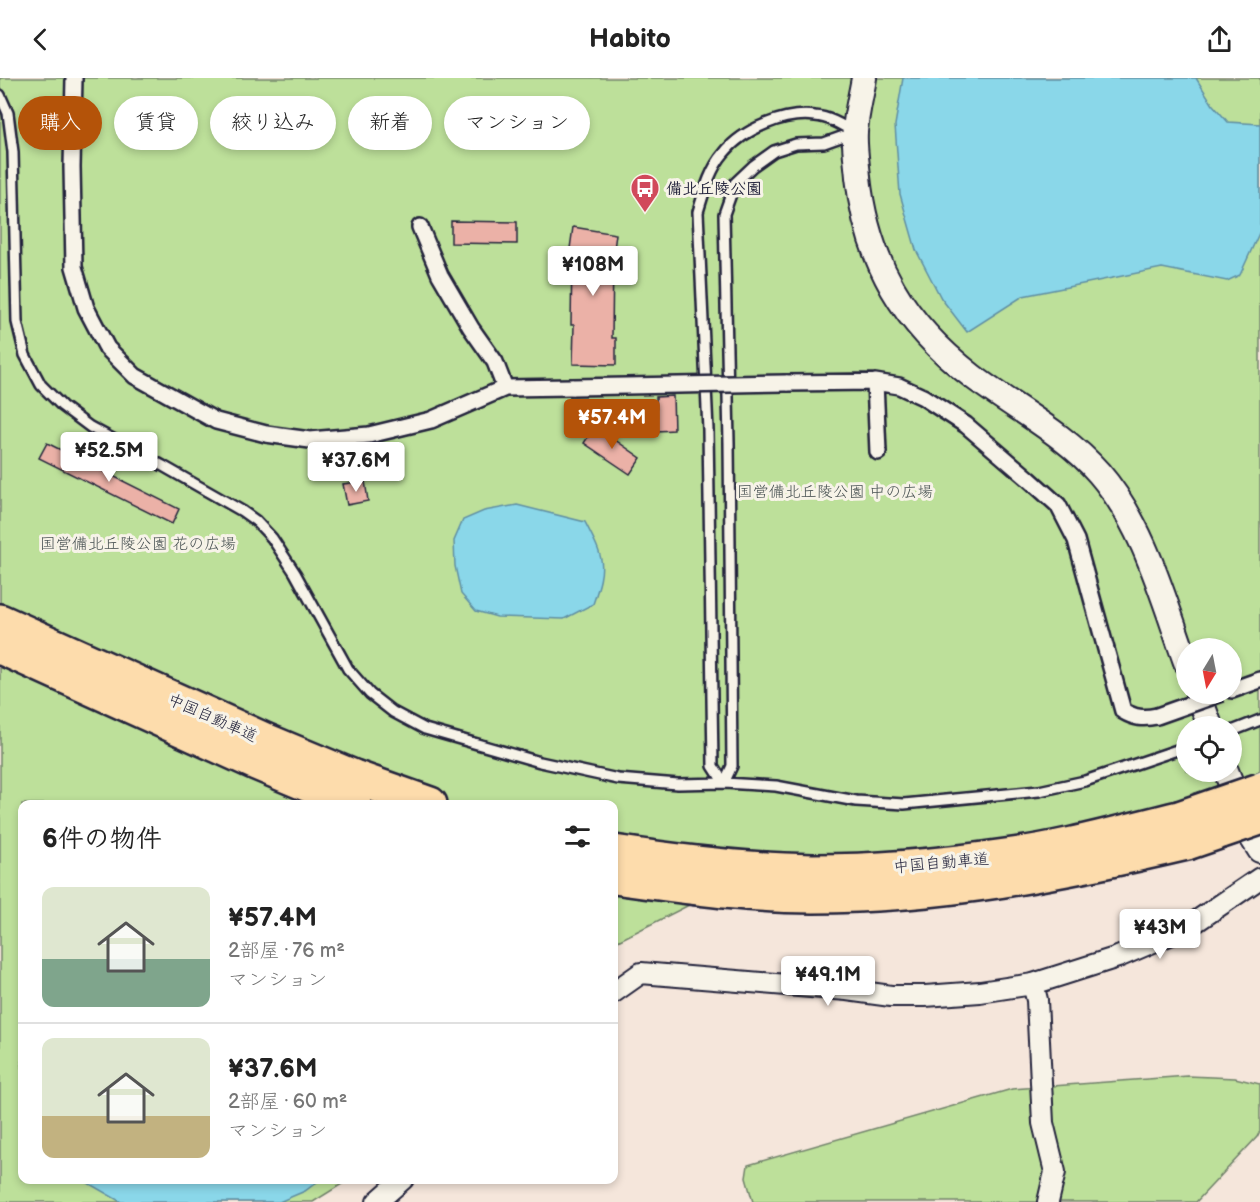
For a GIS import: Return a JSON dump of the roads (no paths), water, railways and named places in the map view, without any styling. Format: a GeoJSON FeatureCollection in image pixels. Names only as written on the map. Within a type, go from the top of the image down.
{"type":"FeatureCollection","features":[{"type":"Feature","properties":{"kind":"highway","name":"中国自動車道"},"geometry":{"type":"LineString","coordinates":[[0,621],[265,740],[354,777],[419,800]]}},
{"type":"Feature","properties":{"kind":"highway","name":"中国自動車道"},"geometry":{"type":"LineString","coordinates":[[0,647],[256,764],[344,800]]}},
{"type":"Feature","properties":{"kind":"highway","name":"中国自動車道"},"geometry":{"type":"LineString","coordinates":[[618,878],[707,890],[812,896],[912,892],[1007,881],[1094,865],[1183,830],[1260,790]]}},
{"type":"Feature","properties":{"kind":"highway","name":"中国自動車道"},"geometry":{"type":"LineString","coordinates":[[618,853],[712,865],[814,871],[911,866],[1006,856],[1091,840],[1183,830],[1260,818]]}},
{"type":"Feature","properties":{"kind":"street"},"geometry":{"type":"LineString","coordinates":[[74,78],[72,167],[74,267],[86,308],[107,348],[135,376],[216,421],[266,434],[310,440],[369,435],[431,420],[505,388],[875,382],[899,386],[932,403],[966,425],[1029,478],[1058,506],[1076,540],[1123,711],[1133,717],[1145,718],[1191,704]]}},
{"type":"Feature","properties":{"kind":"street"},"geometry":{"type":"LineString","coordinates":[[864,78],[855,132],[861,201],[868,235],[884,274],[912,317],[948,357],[1072,446],[1099,473],[1120,502],[1143,546],[1177,638]]}},
{"type":"Feature","properties":{"kind":"street"},"geometry":{"type":"LineString","coordinates":[[420,227],[440,275],[471,328],[495,362],[505,388]]}},
{"type":"Feature","properties":{"kind":"street"},"geometry":{"type":"LineString","coordinates":[[875,382],[878,452]]}},
{"type":"Feature","properties":{"kind":"street"},"geometry":{"type":"LineString","coordinates":[[1242,686],[1260,680]]}},
{"type":"Feature","properties":{"kind":"street"},"geometry":{"type":"LineString","coordinates":[[1230,782],[1253,839],[1260,850]]}},
{"type":"Feature","properties":{"kind":"street"},"geometry":{"type":"LineString","coordinates":[[618,989],[641,972],[891,996],[980,992],[1034,984],[1118,957],[1188,927],[1260,878]]}},
{"type":"Feature","properties":{"kind":"street"},"geometry":{"type":"LineString","coordinates":[[1034,984],[1037,1000],[1043,1124],[1055,1172],[1048,1202]]}},
{"type":"Feature","properties":{"kind":"street"},"geometry":{"type":"LineString","coordinates":[[377,1202],[397,1184]]}},
{"type":"Feature","properties":{"kind":"lane"},"geometry":{"type":"LineString","coordinates":[[0,95],[8,113],[12,152],[16,322],[25,356],[41,385],[62,406],[90,427],[163,466],[256,521],[272,538],[295,573],[348,669],[370,694],[393,712],[425,729],[540,762],[618,779],[678,784],[724,783],[776,786],[856,801],[903,804],[1040,791],[1085,781],[1176,751]]}},
{"type":"Feature","properties":{"kind":"lane"},"geometry":{"type":"LineString","coordinates":[[724,783],[713,766],[708,430],[698,212],[705,186],[724,152],[754,128],[787,117],[816,116],[838,123],[855,132]]}},
{"type":"Feature","properties":{"kind":"lane"},"geometry":{"type":"LineString","coordinates":[[724,783],[732,766],[724,214],[735,183],[774,151],[796,144],[824,143],[855,132]]}},
{"type":"Feature","properties":{"kind":"lane"},"geometry":{"type":"LineString","coordinates":[[1242,727],[1260,720]]}},
{"type":"Feature","properties":{"kind":"water"},"geometry":{"type":"Polygon","coordinates":[[[903,78],[1196,78],[1213,105],[1228,122],[1260,124],[1260,231],[1240,275],[1227,281],[1162,268],[1023,296],[967,332],[941,298],[916,250],[900,194],[895,125],[903,78]]]}},
{"type":"Feature","properties":{"kind":"water"},"geometry":{"type":"Polygon","coordinates":[[[517,505],[585,522],[600,554],[602,570],[593,604],[564,619],[497,617],[476,611],[461,594],[455,566],[454,541],[463,520],[484,511],[517,505]]]}},
{"type":"Feature","properties":{"kind":"water"},"geometry":{"type":"Polygon","coordinates":[[[90,1184],[314,1184],[305,1191],[279,1202],[121,1202],[90,1184]]]}},
{"type":"Feature","properties":{"kind":"place","name":"備北丘陵公園"},"geometry":{"type":"Point","coordinates":[645,214]}},
{"type":"Feature","properties":{"kind":"park label","name":"国営備北丘陵公園 中の広場"},"geometry":{"type":"Point","coordinates":[835,491]}},
{"type":"Feature","properties":{"kind":"park label","name":"国営備北丘陵公園 花の広場"},"geometry":{"type":"Point","coordinates":[138,543]}}]}
